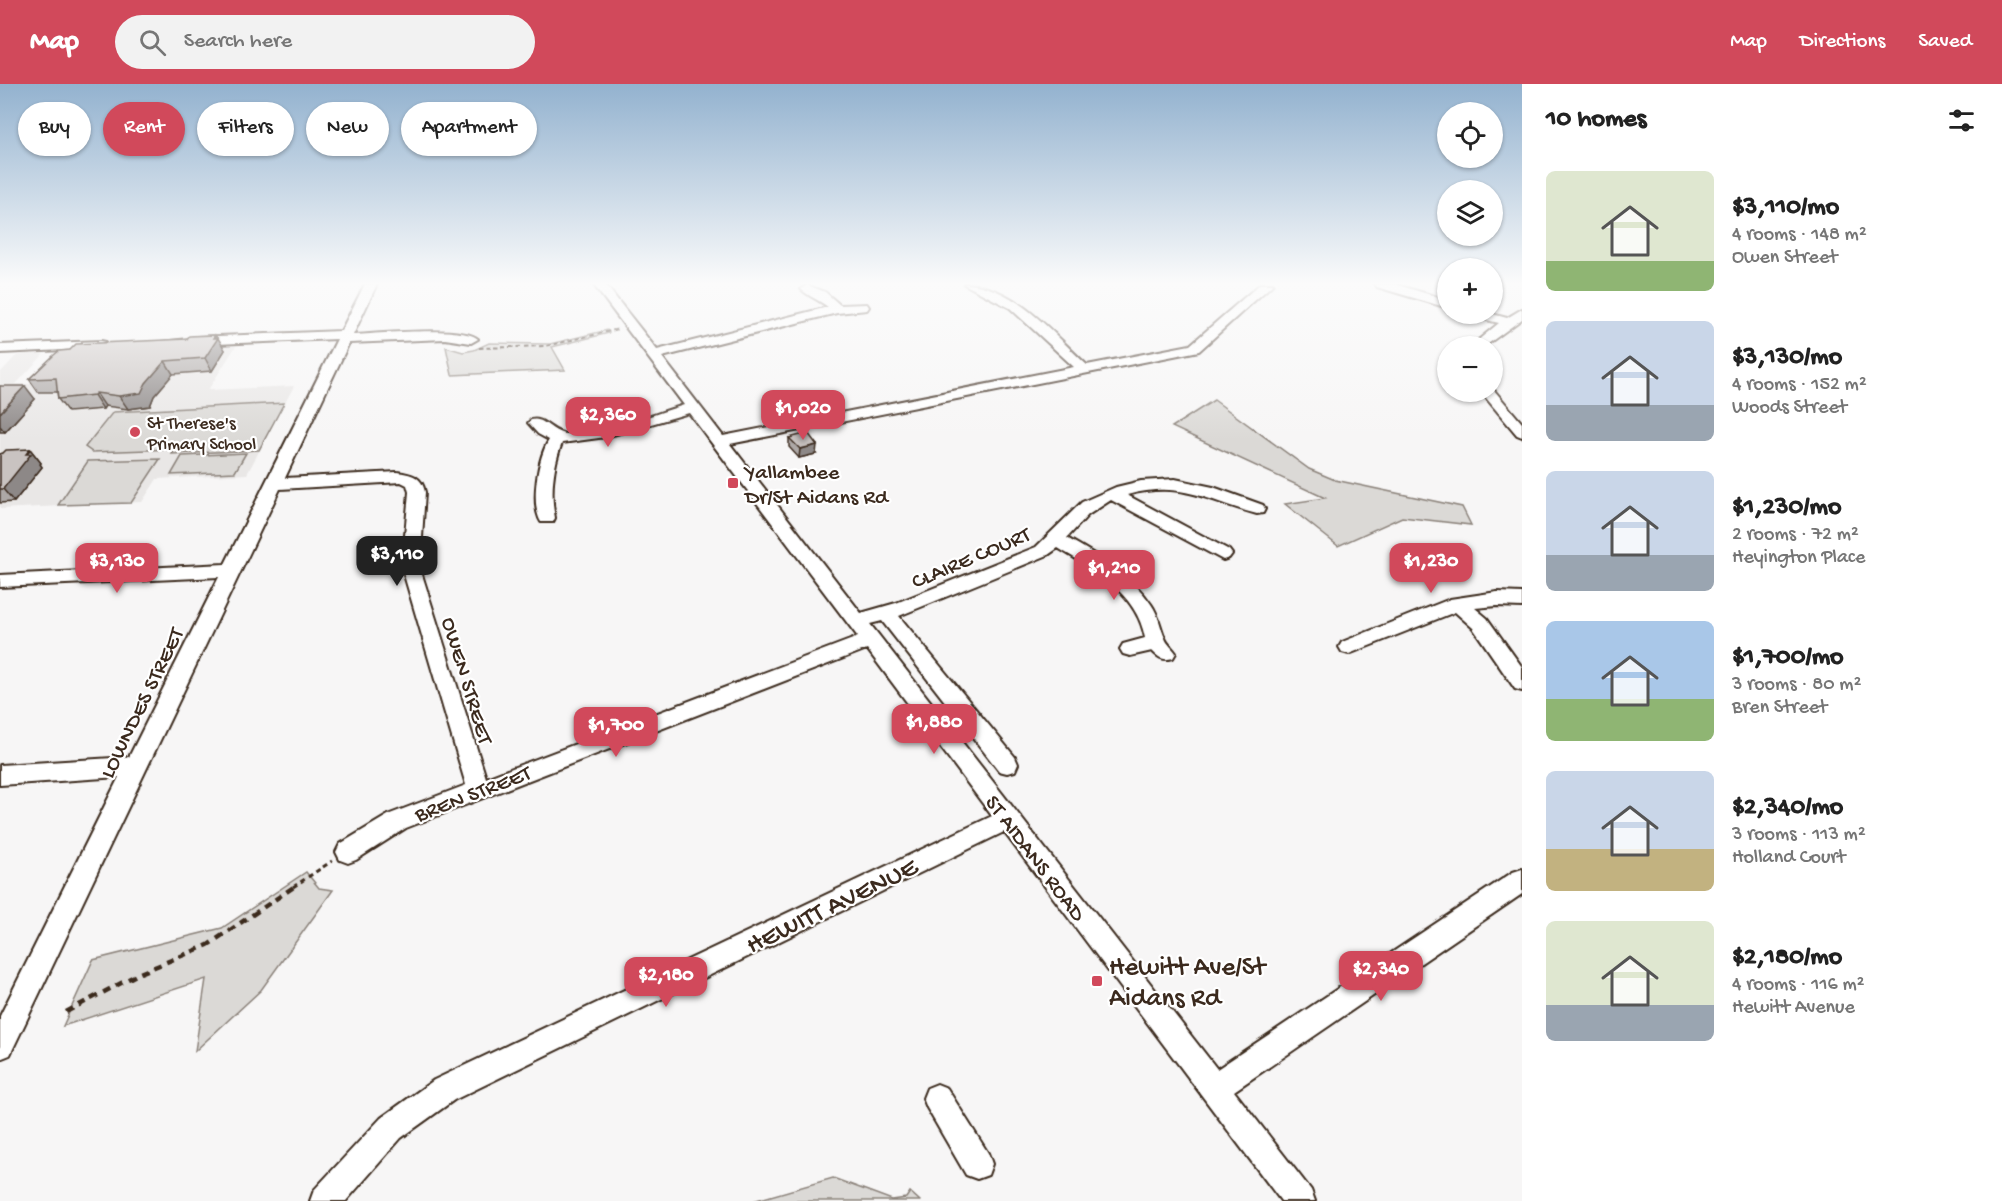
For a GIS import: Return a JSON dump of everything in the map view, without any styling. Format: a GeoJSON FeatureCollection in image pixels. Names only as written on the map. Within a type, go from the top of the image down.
{"type":"FeatureCollection","features":[{"type":"Feature","properties":{"kind":"street"},"geometry":{"type":"LineString","coordinates":[[182,341],[389,336]]}},
{"type":"Feature","properties":{"kind":"street"},"geometry":{"type":"LineString","coordinates":[[449,336],[475,344]]}},
{"type":"Feature","properties":{"kind":"street","name":"ST AIDANS ROAD"},"geometry":{"type":"LineString","coordinates":[[639,336],[1300,1201]]}},
{"type":"Feature","properties":{"kind":"street"},"geometry":{"type":"LineString","coordinates":[[653,355],[728,336]]}},
{"type":"Feature","properties":{"kind":"street"},"geometry":{"type":"LineString","coordinates":[[1048,336],[1084,369]]}},
{"type":"Feature","properties":{"kind":"street"},"geometry":{"type":"LineString","coordinates":[[720,441],[1194,348],[1208,336]]}},
{"type":"Feature","properties":{"kind":"street","name":"LOWNDES STREET"},"geometry":{"type":"LineString","coordinates":[[0,1045],[345,337]]}},
{"type":"Feature","properties":{"kind":"street"},"geometry":{"type":"LineString","coordinates":[[2,351],[113,344]]}},
{"type":"Feature","properties":{"kind":"street"},"geometry":{"type":"LineString","coordinates":[[1496,402],[1522,432]]}},
{"type":"Feature","properties":{"kind":"street"},"geometry":{"type":"LineString","coordinates":[[536,423],[543,430],[558,437],[586,437],[693,407]]}},
{"type":"Feature","properties":{"kind":"street"},"geometry":{"type":"LineString","coordinates":[[547,518],[543,505],[551,447],[558,437]]}},
{"type":"Feature","properties":{"kind":"street","name":"OWEN STREET"},"geometry":{"type":"LineString","coordinates":[[273,484],[418,475],[411,568],[478,789]]}},
{"type":"Feature","properties":{"kind":"street","name":"CLAIRE COURT"},"geometry":{"type":"LineString","coordinates":[[856,621],[886,614],[1028,557],[1058,540],[1084,510],[1112,494],[1141,485],[1179,484],[1211,491],[1257,509]]}},
{"type":"Feature","properties":{"kind":"street"},"geometry":{"type":"LineString","coordinates":[[1112,494],[1223,554]]}},
{"type":"Feature","properties":{"kind":"street"},"geometry":{"type":"LineString","coordinates":[[1058,540],[1096,564],[1123,585],[1151,617],[1161,648],[1130,649]]}},
{"type":"Feature","properties":{"kind":"street"},"geometry":{"type":"LineString","coordinates":[[0,581],[232,570]]}},
{"type":"Feature","properties":{"kind":"street"},"geometry":{"type":"LineString","coordinates":[[1349,647],[1457,604],[1497,599],[1522,600]]}},
{"type":"Feature","properties":{"kind":"street"},"geometry":{"type":"LineString","coordinates":[[1457,604],[1480,623],[1522,683]]}},
{"type":"Feature","properties":{"kind":"street","name":"ST AIDANS ROAD"},"geometry":{"type":"LineString","coordinates":[[886,614],[1007,764]]}},
{"type":"Feature","properties":{"kind":"street","name":"BREN STREET"},"geometry":{"type":"LineString","coordinates":[[348,852],[398,821],[871,640]]}},
{"type":"Feature","properties":{"kind":"street"},"geometry":{"type":"LineString","coordinates":[[0,775],[136,766]]}},
{"type":"Feature","properties":{"kind":"street","name":"HEWITT AVENUE"},"geometry":{"type":"LineString","coordinates":[[325,1201],[391,1128],[444,1090],[1008,819]]}},
{"type":"Feature","properties":{"kind":"street"},"geometry":{"type":"LineString","coordinates":[[1214,1088],[1522,880]]}},
{"type":"Feature","properties":{"kind":"street"},"geometry":{"type":"LineString","coordinates":[[937,1098],[977,1164]]}},
{"type":"Feature","properties":{"kind":"path"},"geometry":{"type":"LineString","coordinates":[[475,344],[544,346],[589,336]]}},
{"type":"Feature","properties":{"kind":"path"},"geometry":{"type":"LineString","coordinates":[[66,1012],[140,973],[207,945],[318,869],[348,852]]}},
{"type":"Feature","properties":{"kind":"shaded area"},"geometry":{"type":"Polygon","coordinates":[[[582,336],[596,336],[552,347],[565,370],[452,375],[446,347],[463,352],[489,343],[550,344],[582,336]]]}},
{"type":"Feature","properties":{"kind":"shaded area","name":"St Therese's Primary School"},"geometry":{"type":"Polygon","coordinates":[[[236,346],[208,390],[294,386],[247,474],[157,479],[142,502],[0,509],[0,373],[15,357],[23,354],[44,354],[16,384],[45,384],[72,352],[236,346]]]}},
{"type":"Feature","properties":{"kind":"shaded area"},"geometry":{"type":"Polygon","coordinates":[[[1214,400],[1309,469],[1335,480],[1462,507],[1471,525],[1402,517],[1338,546],[1285,504],[1325,498],[1172,427],[1214,400]]]}},
{"type":"Feature","properties":{"kind":"shaded area"},"geometry":{"type":"Polygon","coordinates":[[[284,403],[259,450],[172,454],[175,449],[92,452],[85,447],[113,412],[284,403]]]}},
{"type":"Feature","properties":{"kind":"shaded area"},"geometry":{"type":"Polygon","coordinates":[[[246,453],[235,472],[171,475],[182,456],[246,453]]]}},
{"type":"Feature","properties":{"kind":"shaded area"},"geometry":{"type":"Polygon","coordinates":[[[160,459],[131,503],[58,505],[88,461],[160,459]]]}},
{"type":"Feature","properties":{"kind":"shaded area"},"geometry":{"type":"Polygon","coordinates":[[[306,872],[319,888],[333,890],[261,990],[195,1051],[206,979],[63,1026],[93,960],[222,928],[306,872]]]}},
{"type":"Feature","properties":{"kind":"shaded area"},"geometry":{"type":"Polygon","coordinates":[[[833,1178],[892,1200],[906,1198],[910,1192],[920,1201],[753,1201],[833,1178]]]}},
{"type":"Feature","properties":{"kind":"building"},"geometry":{"type":"Polygon","coordinates":[[[189,336],[218,338],[205,358],[165,361],[146,383],[141,393],[119,396],[96,393],[58,399],[56,378],[29,379],[59,351],[70,350],[76,344],[187,339],[189,336]]]}},
{"type":"Feature","properties":{"kind":"building"},"geometry":{"type":"Polygon","coordinates":[[[0,386],[25,386],[0,413],[0,386]]]}},
{"type":"Feature","properties":{"kind":"building"},"geometry":{"type":"Polygon","coordinates":[[[808,433],[817,445],[800,449],[789,438],[808,433]]]}},
{"type":"Feature","properties":{"kind":"building"},"geometry":{"type":"Polygon","coordinates":[[[30,449],[26,454],[31,454],[3,489],[0,489],[0,454],[6,450],[30,449]]]}},
{"type":"Feature","properties":{"kind":"place","name":"St Therese's Primary School"},"geometry":{"type":"Point","coordinates":[135,432]}},
{"type":"Feature","properties":{"kind":"place","name":"Yallambee Dr/St Aidans Rd"},"geometry":{"type":"Point","coordinates":[733,483]}},
{"type":"Feature","properties":{"kind":"place","name":"Hewitt Ave/St Aidans Rd"},"geometry":{"type":"Point","coordinates":[1097,981]}}]}
